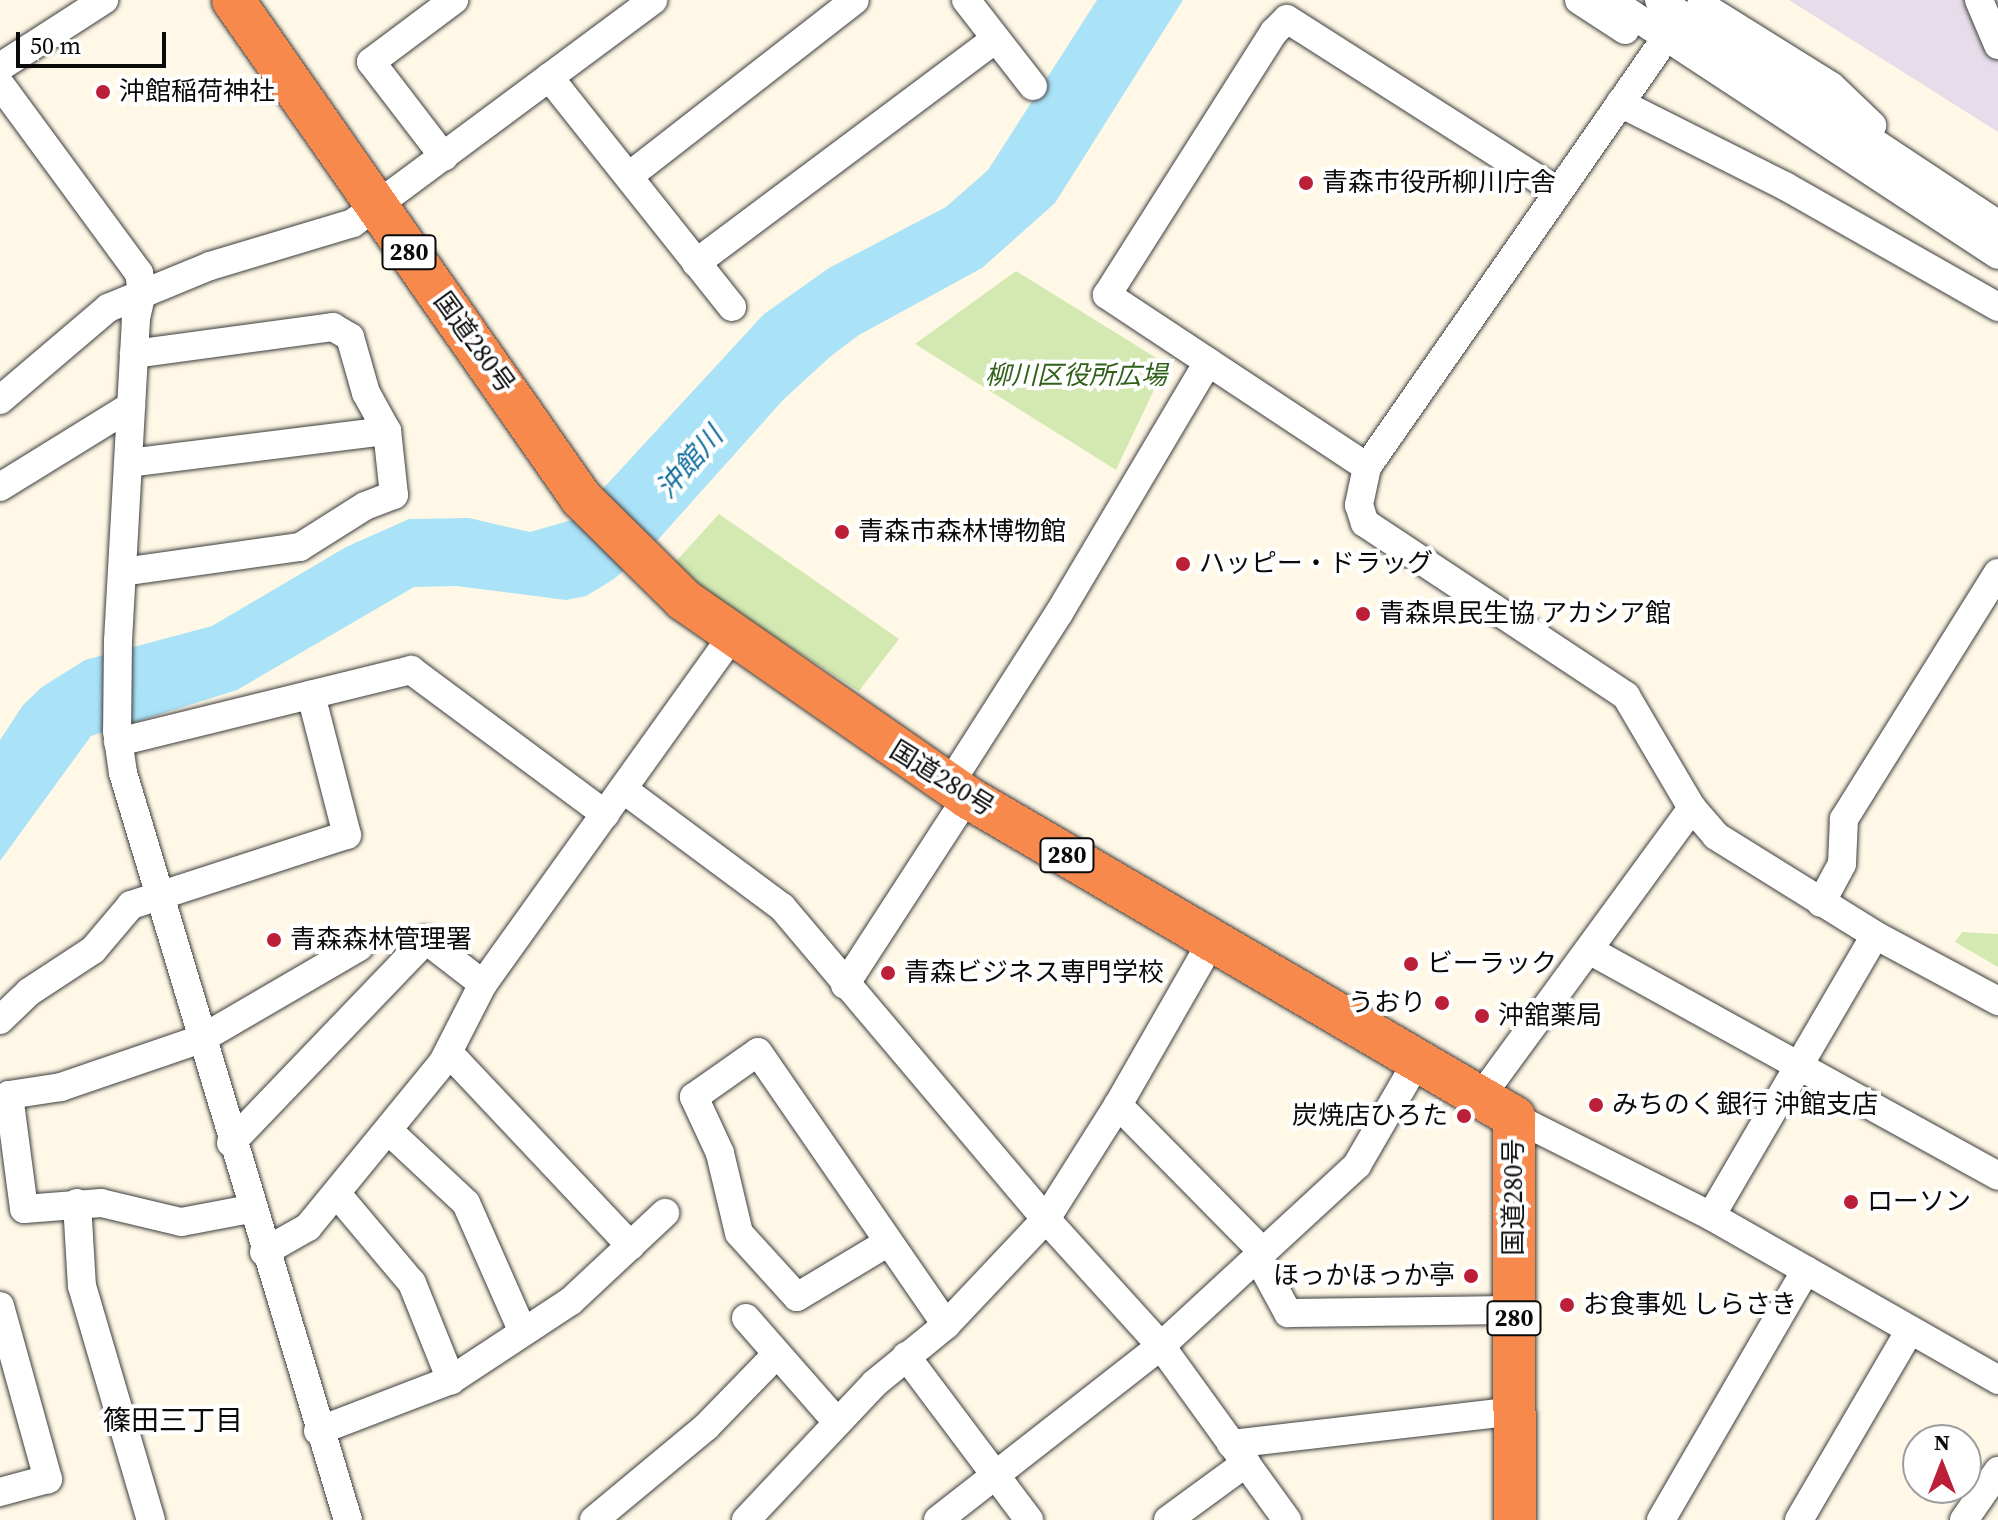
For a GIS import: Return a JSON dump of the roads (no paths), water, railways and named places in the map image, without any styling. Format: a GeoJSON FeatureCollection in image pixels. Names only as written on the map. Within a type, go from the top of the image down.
{"type":"FeatureCollection","features":[{"type":"Feature","properties":{"kind":"highway","name":"国道280号"},"geometry":{"type":"LineString","coordinates":[[233,0],[587,503],[642,560],[731,637],[958,791],[1498,1106],[1514,1310],[1515,1520]]}},
{"type":"Feature","properties":{"kind":"street"},"geometry":{"type":"LineString","coordinates":[[0,67],[104,0]]}},
{"type":"Feature","properties":{"kind":"street"},"geometry":{"type":"LineString","coordinates":[[444,157],[371,62],[454,0]]}},
{"type":"Feature","properties":{"kind":"street"},"geometry":{"type":"LineString","coordinates":[[0,400],[108,308],[142,292],[338,229],[378,208],[653,0]]}},
{"type":"Feature","properties":{"kind":"street"},"geometry":{"type":"LineString","coordinates":[[966,0],[1033,86]]}},
{"type":"Feature","properties":{"kind":"street"},"geometry":{"type":"LineString","coordinates":[[1579,0],[1813,153],[1898,189],[1939,196]]}},
{"type":"Feature","properties":{"kind":"street"},"geometry":{"type":"LineString","coordinates":[[1610,0],[1898,189]]}},
{"type":"Feature","properties":{"kind":"street"},"geometry":{"type":"LineString","coordinates":[[1659,0],[1939,196],[1998,224]]}},
{"type":"Feature","properties":{"kind":"street"},"geometry":{"type":"LineString","coordinates":[[1979,0],[1998,45]]}},
{"type":"Feature","properties":{"kind":"street"},"geometry":{"type":"LineString","coordinates":[[1705,4],[1831,86],[1998,255]]}},
{"type":"Feature","properties":{"kind":"street"},"geometry":{"type":"LineString","coordinates":[[629,176],[837,5]]}},
{"type":"Feature","properties":{"kind":"street"},"geometry":{"type":"LineString","coordinates":[[1367,467],[1107,295],[1287,19],[1557,191]]}},
{"type":"Feature","properties":{"kind":"street"},"geometry":{"type":"LineString","coordinates":[[696,263],[995,39]]}},
{"type":"Feature","properties":{"kind":"street"},"geometry":{"type":"LineString","coordinates":[[1656,52],[1367,467],[1359,505],[1365,523],[1626,696],[1692,808],[1716,836],[1875,935],[1998,1001]]}},
{"type":"Feature","properties":{"kind":"street"},"geometry":{"type":"LineString","coordinates":[[549,77],[732,307]]}},
{"type":"Feature","properties":{"kind":"street"},"geometry":{"type":"LineString","coordinates":[[0,84],[127,252],[142,292],[134,354],[122,572],[118,736],[160,896],[250,1209],[348,1520]]}},
{"type":"Feature","properties":{"kind":"street"},"geometry":{"type":"LineString","coordinates":[[1620,103],[1785,186],[1998,307]]}},
{"type":"Feature","properties":{"kind":"street"},"geometry":{"type":"LineString","coordinates":[[122,572],[300,547],[365,506],[394,495],[387,431],[366,393],[350,337],[333,327],[134,354]]}},
{"type":"Feature","properties":{"kind":"street"},"geometry":{"type":"LineString","coordinates":[[845,985],[1208,362]]}},
{"type":"Feature","properties":{"kind":"street"},"geometry":{"type":"LineString","coordinates":[[0,487],[131,406]]}},
{"type":"Feature","properties":{"kind":"street"},"geometry":{"type":"LineString","coordinates":[[129,463],[387,431]]}},
{"type":"Feature","properties":{"kind":"street"},"geometry":{"type":"LineString","coordinates":[[1821,903],[1842,864],[1840,841],[1849,810],[1998,573]]}},
{"type":"Feature","properties":{"kind":"street"},"geometry":{"type":"LineString","coordinates":[[264,1252],[308,1227],[389,1131],[449,1053],[483,984],[731,637]]}},
{"type":"Feature","properties":{"kind":"street"},"geometry":{"type":"LineString","coordinates":[[118,736],[311,695],[411,670],[605,814]]}},
{"type":"Feature","properties":{"kind":"street"},"geometry":{"type":"LineString","coordinates":[[0,1020],[29,992],[93,950],[131,905],[347,835],[311,695]]}},
{"type":"Feature","properties":{"kind":"street"},"geometry":{"type":"LineString","coordinates":[[623,789],[782,907],[1046,1219],[1161,1346],[1287,1520]]}},
{"type":"Feature","properties":{"kind":"street"},"geometry":{"type":"LineString","coordinates":[[1692,808],[1589,950],[1498,1106],[1711,1216],[1998,1380]]}},
{"type":"Feature","properties":{"kind":"street"},"geometry":{"type":"LineString","coordinates":[[1711,1216],[1875,935]]}},
{"type":"Feature","properties":{"kind":"street"},"geometry":{"type":"LineString","coordinates":[[746,1520],[837,1422],[906,1356],[946,1325],[1046,1219],[1118,1105],[1213,939]]}},
{"type":"Feature","properties":{"kind":"street"},"geometry":{"type":"LineString","coordinates":[[231,1143],[426,940],[483,984]]}},
{"type":"Feature","properties":{"kind":"street"},"geometry":{"type":"LineString","coordinates":[[250,1209],[181,1222],[101,1203],[24,1209],[9,1095],[61,1087],[201,1039],[359,947]]}},
{"type":"Feature","properties":{"kind":"street"},"geometry":{"type":"LineString","coordinates":[[1589,950],[1998,1176]]}},
{"type":"Feature","properties":{"kind":"street"},"geometry":{"type":"LineString","coordinates":[[887,1243],[797,1297],[739,1233],[720,1153],[694,1097],[758,1052],[946,1325]]}},
{"type":"Feature","properties":{"kind":"street"},"geometry":{"type":"LineString","coordinates":[[449,1053],[631,1246]]}},
{"type":"Feature","properties":{"kind":"street"},"geometry":{"type":"LineString","coordinates":[[938,1520],[1161,1346],[1357,1165],[1419,1058]]}},
{"type":"Feature","properties":{"kind":"street"},"geometry":{"type":"LineString","coordinates":[[1118,1105],[1260,1254],[1288,1313],[1514,1310]]}},
{"type":"Feature","properties":{"kind":"street"},"geometry":{"type":"LineString","coordinates":[[389,1131],[466,1203],[523,1332]]}},
{"type":"Feature","properties":{"kind":"street"},"geometry":{"type":"LineString","coordinates":[[337,1194],[412,1283],[451,1380]]}},
{"type":"Feature","properties":{"kind":"street"},"geometry":{"type":"LineString","coordinates":[[77,1203],[82,1286],[151,1520]]}},
{"type":"Feature","properties":{"kind":"street"},"geometry":{"type":"LineString","coordinates":[[318,1431],[451,1380],[571,1301],[665,1213]]}},
{"type":"Feature","properties":{"kind":"street"},"geometry":{"type":"LineString","coordinates":[[1661,1520],[1806,1270]]}},
{"type":"Feature","properties":{"kind":"street"},"geometry":{"type":"LineString","coordinates":[[0,1306],[11,1389],[48,1479],[0,1492]]}},
{"type":"Feature","properties":{"kind":"street"},"geometry":{"type":"LineString","coordinates":[[746,1318],[775,1356],[837,1422]]}},
{"type":"Feature","properties":{"kind":"street"},"geometry":{"type":"LineString","coordinates":[[1799,1520],[1910,1330]]}},
{"type":"Feature","properties":{"kind":"street"},"geometry":{"type":"LineString","coordinates":[[597,1519],[706,1427],[775,1356]]}},
{"type":"Feature","properties":{"kind":"street"},"geometry":{"type":"LineString","coordinates":[[906,1356],[1029,1520]]}},
{"type":"Feature","properties":{"kind":"street"},"geometry":{"type":"LineString","coordinates":[[1168,1520],[1239,1454],[1515,1411]]}},
{"type":"Feature","properties":{"kind":"street"},"geometry":{"type":"LineString","coordinates":[[1964,1520],[1998,1471]]}},
{"type":"Feature","properties":{"kind":"water","name":"沖館川"},"geometry":{"type":"Polygon","coordinates":[[[1097,0],[1183,0],[1055,203],[982,268],[859,335],[831,356],[784,399],[655,543],[614,579],[586,596],[566,600],[456,586],[414,587],[237,690],[91,736],[0,861],[0,740],[23,705],[42,687],[85,660],[212,626],[346,547],[409,519],[469,518],[530,532],[575,519],[764,314],[829,268],[946,207],[988,170],[1097,0]]]}},
{"type":"Feature","properties":{"kind":"place","name":"沖館稲荷神社"},"geometry":{"type":"Point","coordinates":[103,92]}},
{"type":"Feature","properties":{"kind":"place","name":"青森市役所柳川庁舎"},"geometry":{"type":"Point","coordinates":[1306,183]}},
{"type":"Feature","properties":{"kind":"place","name":"青森市森林博物館"},"geometry":{"type":"Point","coordinates":[842,532]}},
{"type":"Feature","properties":{"kind":"place","name":"ハッピー・ドラッグ"},"geometry":{"type":"Point","coordinates":[1183,564]}},
{"type":"Feature","properties":{"kind":"place","name":"青森県民生協 アカシア館"},"geometry":{"type":"Point","coordinates":[1363,614]}},
{"type":"Feature","properties":{"kind":"place","name":"青森森林管理署"},"geometry":{"type":"Point","coordinates":[274,940]}},
{"type":"Feature","properties":{"kind":"place","name":"ビーラック"},"geometry":{"type":"Point","coordinates":[1411,964]}},
{"type":"Feature","properties":{"kind":"place","name":"青森ビジネス専門学校"},"geometry":{"type":"Point","coordinates":[888,973]}},
{"type":"Feature","properties":{"kind":"place","name":"うおり"},"geometry":{"type":"Point","coordinates":[1442,1003]}},
{"type":"Feature","properties":{"kind":"place","name":"沖舘薬局"},"geometry":{"type":"Point","coordinates":[1482,1016]}},
{"type":"Feature","properties":{"kind":"place","name":"みちのく銀行 沖館支店"},"geometry":{"type":"Point","coordinates":[1596,1105]}},
{"type":"Feature","properties":{"kind":"place","name":"炭焼店ひろた"},"geometry":{"type":"Point","coordinates":[1464,1116]}},
{"type":"Feature","properties":{"kind":"place","name":"ローソン"},"geometry":{"type":"Point","coordinates":[1851,1202]}},
{"type":"Feature","properties":{"kind":"place","name":"ほっかほっか亭"},"geometry":{"type":"Point","coordinates":[1471,1276]}},
{"type":"Feature","properties":{"kind":"place","name":"お食事処 しらさき"},"geometry":{"type":"Point","coordinates":[1567,1305]}},
{"type":"Feature","properties":{"kind":"district","name":"篠田三丁目"},"geometry":{"type":"Point","coordinates":[173,1420]}},
{"type":"Feature","properties":{"kind":"park label","name":"柳川区役所広場"},"geometry":{"type":"Point","coordinates":[1076,376]}}]}
